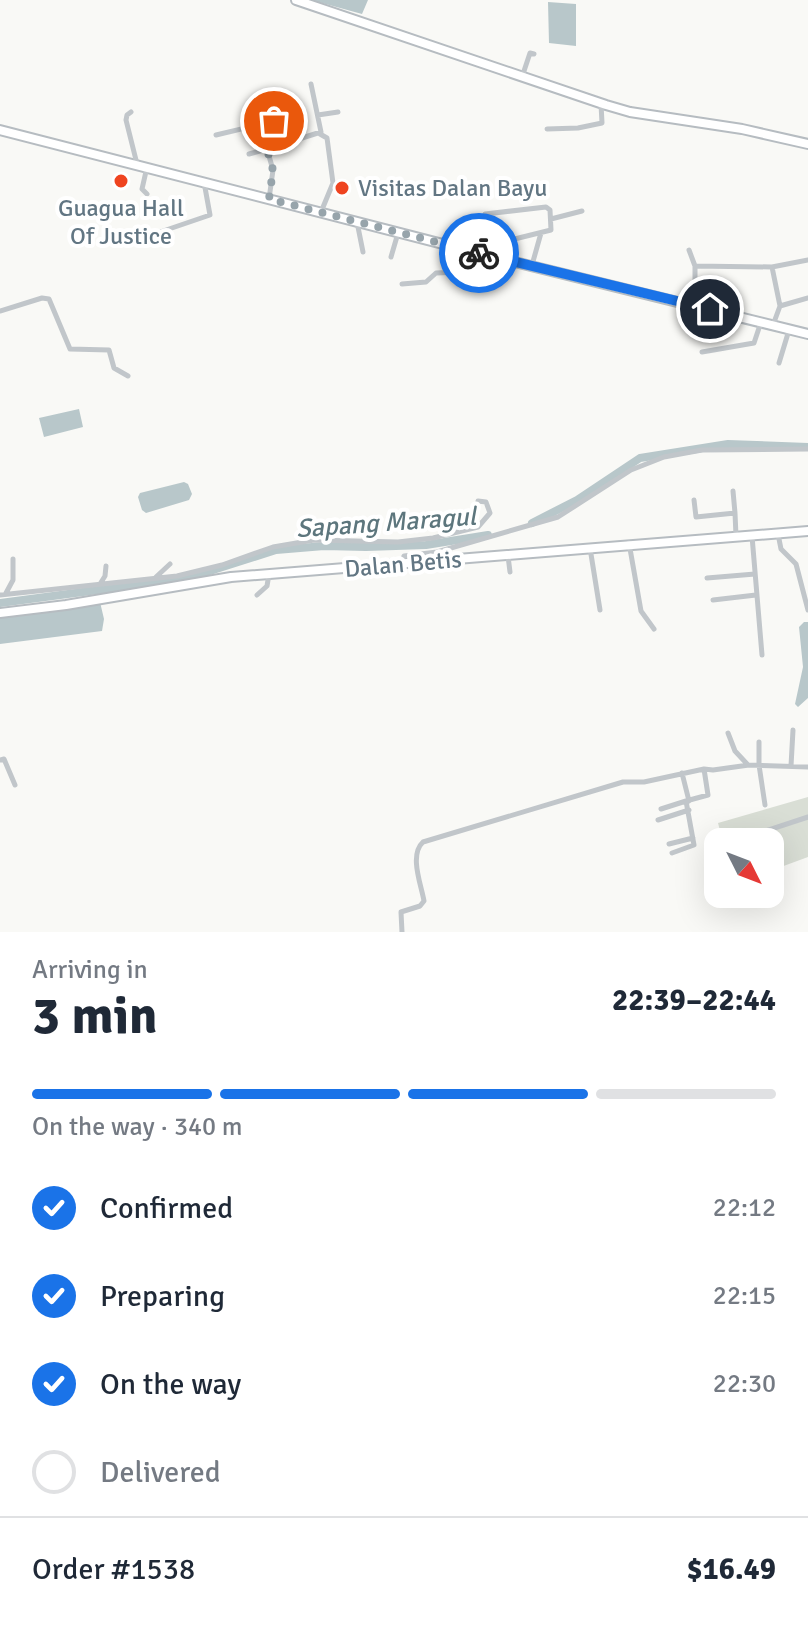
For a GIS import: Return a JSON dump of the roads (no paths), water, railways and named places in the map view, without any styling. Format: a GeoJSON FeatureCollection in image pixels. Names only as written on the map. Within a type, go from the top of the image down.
{"type":"FeatureCollection","features":[{"type":"Feature","properties":{"kind":"street"},"geometry":{"type":"LineString","coordinates":[[296,0],[601,104],[808,144]]}},
{"type":"Feature","properties":{"kind":"street"},"geometry":{"type":"LineString","coordinates":[[522,77],[529,53]]}},
{"type":"Feature","properties":{"kind":"street"},"geometry":{"type":"LineString","coordinates":[[311,84],[321,129],[319,134]]}},
{"type":"Feature","properties":{"kind":"street"},"geometry":{"type":"LineString","coordinates":[[547,129],[602,123],[601,104]]}},
{"type":"Feature","properties":{"kind":"street"},"geometry":{"type":"LineString","coordinates":[[131,112],[126,120],[142,165],[142,189],[147,194]]}},
{"type":"Feature","properties":{"kind":"street"},"geometry":{"type":"LineString","coordinates":[[318,115],[338,112]]}},
{"type":"Feature","properties":{"kind":"street"},"geometry":{"type":"LineString","coordinates":[[216,135],[296,116]]}},
{"type":"Feature","properties":{"kind":"street"},"geometry":{"type":"LineString","coordinates":[[274,121],[280,144]]}},
{"type":"Feature","properties":{"kind":"street"},"geometry":{"type":"LineString","coordinates":[[0,130],[808,334]]}},
{"type":"Feature","properties":{"kind":"street"},"geometry":{"type":"LineString","coordinates":[[249,154],[319,134],[327,138],[334,172],[331,193],[321,212]]}},
{"type":"Feature","properties":{"kind":"street"},"geometry":{"type":"LineString","coordinates":[[267,149],[273,170],[269,199]]}},
{"type":"Feature","properties":{"kind":"street"},"geometry":{"type":"LineString","coordinates":[[128,243],[210,215],[204,182]]}},
{"type":"Feature","properties":{"kind":"street"},"geometry":{"type":"LineString","coordinates":[[478,253],[486,246],[551,230],[549,207],[488,213],[484,216],[486,246]]}},
{"type":"Feature","properties":{"kind":"street"},"geometry":{"type":"LineString","coordinates":[[551,219],[582,211]]}},
{"type":"Feature","properties":{"kind":"street"},"geometry":{"type":"LineString","coordinates":[[357,222],[363,252]]}},
{"type":"Feature","properties":{"kind":"street"},"geometry":{"type":"LineString","coordinates":[[391,257],[398,232]]}},
{"type":"Feature","properties":{"kind":"street"},"geometry":{"type":"LineString","coordinates":[[532,265],[541,233]]}},
{"type":"Feature","properties":{"kind":"street"},"geometry":{"type":"LineString","coordinates":[[462,249],[464,286]]}},
{"type":"Feature","properties":{"kind":"street"},"geometry":{"type":"LineString","coordinates":[[684,302],[695,285],[695,266],[689,250]]}},
{"type":"Feature","properties":{"kind":"street"},"geometry":{"type":"LineString","coordinates":[[695,266],[772,267],[808,260]]}},
{"type":"Feature","properties":{"kind":"street"},"geometry":{"type":"LineString","coordinates":[[772,267],[780,306],[773,325]]}},
{"type":"Feature","properties":{"kind":"street"},"geometry":{"type":"LineString","coordinates":[[402,284],[426,282],[436,273],[462,272]]}},
{"type":"Feature","properties":{"kind":"street"},"geometry":{"type":"LineString","coordinates":[[0,311],[42,298],[49,299],[70,349],[109,350],[114,368],[128,376]]}},
{"type":"Feature","properties":{"kind":"street"},"geometry":{"type":"LineString","coordinates":[[780,306],[808,298]]}},
{"type":"Feature","properties":{"kind":"street"},"geometry":{"type":"LineString","coordinates":[[702,352],[754,343],[761,322]]}},
{"type":"Feature","properties":{"kind":"street"},"geometry":{"type":"LineString","coordinates":[[779,363],[789,329]]}},
{"type":"Feature","properties":{"kind":"street"},"geometry":{"type":"LineString","coordinates":[[401,563],[404,556],[437,552],[558,517],[631,470],[664,457],[702,450],[808,449]]}},
{"type":"Feature","properties":{"kind":"street"},"geometry":{"type":"LineString","coordinates":[[733,491],[736,537]]}},
{"type":"Feature","properties":{"kind":"street"},"geometry":{"type":"LineString","coordinates":[[694,500],[696,517],[735,513]]}},
{"type":"Feature","properties":{"kind":"street"},"geometry":{"type":"LineString","coordinates":[[2,594],[177,576],[222,565],[273,547],[314,540],[414,541],[471,530],[478,527],[490,513],[486,502],[478,501]]}},
{"type":"Feature","properties":{"kind":"street","name":"Dalan Betis"},"geometry":{"type":"LineString","coordinates":[[0,613],[66,605],[206,580],[508,556],[629,543],[808,531]]}},
{"type":"Feature","properties":{"kind":"street"},"geometry":{"type":"LineString","coordinates":[[778,534],[781,549],[794,561],[798,570],[808,610]]}},
{"type":"Feature","properties":{"kind":"street"},"geometry":{"type":"LineString","coordinates":[[752,535],[762,655]]}},
{"type":"Feature","properties":{"kind":"street"},"geometry":{"type":"LineString","coordinates":[[629,543],[641,611],[654,629]]}},
{"type":"Feature","properties":{"kind":"street"},"geometry":{"type":"LineString","coordinates":[[589,547],[600,610]]}},
{"type":"Feature","properties":{"kind":"street"},"geometry":{"type":"LineString","coordinates":[[508,556],[510,572]]}},
{"type":"Feature","properties":{"kind":"street"},"geometry":{"type":"LineString","coordinates":[[2,594],[13,580],[13,559]]}},
{"type":"Feature","properties":{"kind":"street"},"geometry":{"type":"LineString","coordinates":[[155,578],[170,564]]}},
{"type":"Feature","properties":{"kind":"street"},"geometry":{"type":"LineString","coordinates":[[100,585],[106,566]]}},
{"type":"Feature","properties":{"kind":"street"},"geometry":{"type":"LineString","coordinates":[[798,570],[807,571]]}},
{"type":"Feature","properties":{"kind":"street"},"geometry":{"type":"LineString","coordinates":[[257,595],[267,586],[269,574]]}},
{"type":"Feature","properties":{"kind":"street"},"geometry":{"type":"LineString","coordinates":[[707,578],[755,574]]}},
{"type":"Feature","properties":{"kind":"street"},"geometry":{"type":"LineString","coordinates":[[713,600],[756,595]]}},
{"type":"Feature","properties":{"kind":"street"},"geometry":{"type":"LineString","coordinates":[[791,766],[793,730]]}},
{"type":"Feature","properties":{"kind":"street"},"geometry":{"type":"LineString","coordinates":[[728,733],[735,751],[749,765]]}},
{"type":"Feature","properties":{"kind":"street"},"geometry":{"type":"LineString","coordinates":[[759,742],[765,805]]}},
{"type":"Feature","properties":{"kind":"street"},"geometry":{"type":"LineString","coordinates":[[0,760],[4,759],[15,785]]}},
{"type":"Feature","properties":{"kind":"street"},"geometry":{"type":"LineString","coordinates":[[402,932],[401,912],[423,904],[416,851],[420,843],[615,784],[749,765],[808,767]]}},
{"type":"Feature","properties":{"kind":"street"},"geometry":{"type":"LineString","coordinates":[[661,809],[708,794],[704,769]]}},
{"type":"Feature","properties":{"kind":"street"},"geometry":{"type":"LineString","coordinates":[[672,853],[693,846],[682,773]]}},
{"type":"Feature","properties":{"kind":"street"},"geometry":{"type":"LineString","coordinates":[[658,820],[689,810]]}},
{"type":"Feature","properties":{"kind":"street"},"geometry":{"type":"LineString","coordinates":[[774,828],[808,817]]}},
{"type":"Feature","properties":{"kind":"street"},"geometry":{"type":"LineString","coordinates":[[669,844],[693,838]]}},
{"type":"Feature","properties":{"kind":"waterway","name":"Sapang Maragul"},"geometry":{"type":"LineString","coordinates":[[532,523],[577,500],[640,458],[728,444],[808,447]]}},
{"type":"Feature","properties":{"kind":"waterway","name":"Sapang Maragul"},"geometry":{"type":"LineString","coordinates":[[0,603],[188,578],[276,550],[426,545],[488,535]]}},
{"type":"Feature","properties":{"kind":"place","name":"Guagua Hall Of Justice"},"geometry":{"type":"Point","coordinates":[121,181]}},
{"type":"Feature","properties":{"kind":"place","name":"Visitas Dalan Bayu"},"geometry":{"type":"Point","coordinates":[342,188]}}]}
